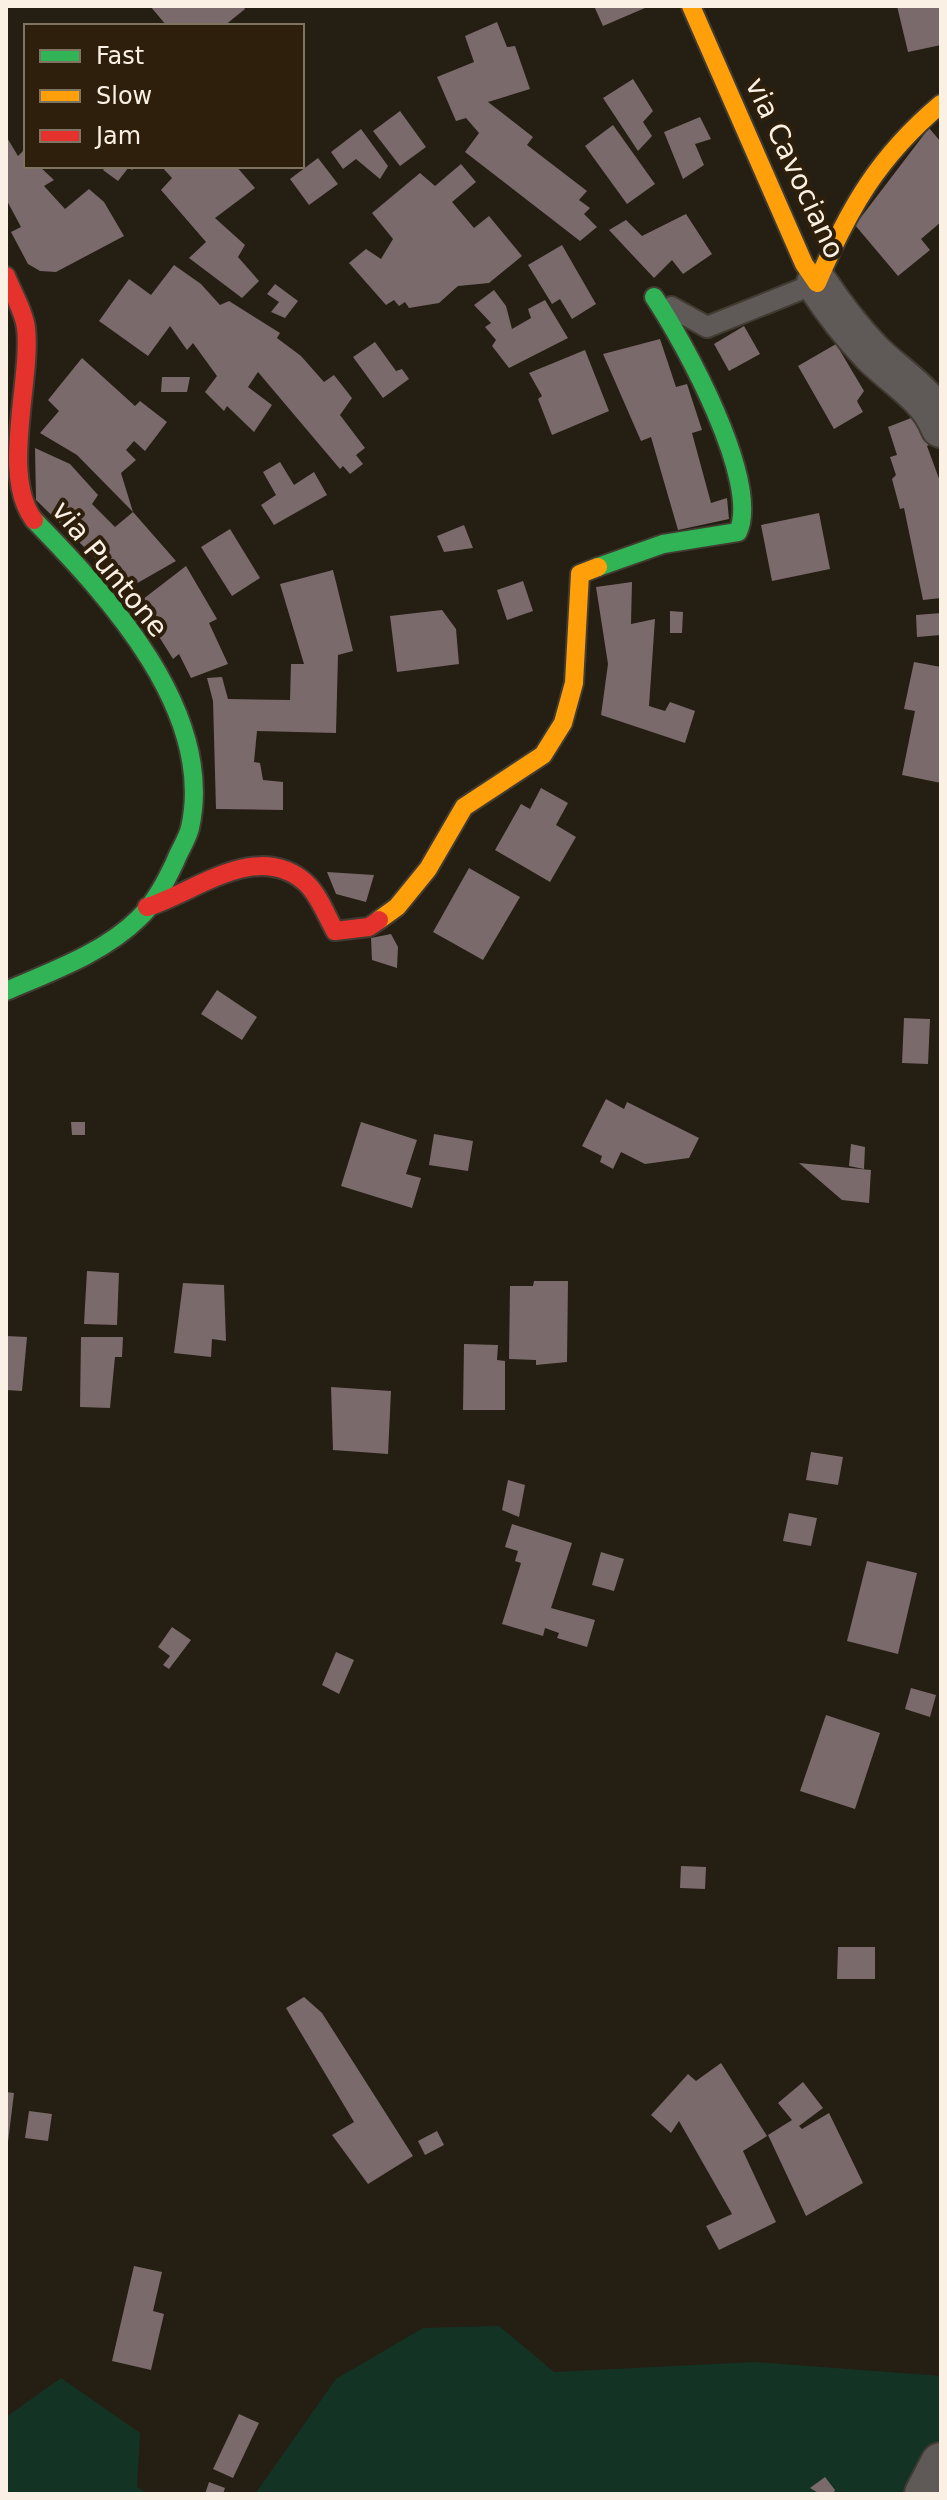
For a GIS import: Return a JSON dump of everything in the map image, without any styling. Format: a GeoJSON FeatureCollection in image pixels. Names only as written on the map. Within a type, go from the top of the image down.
{"type":"FeatureCollection","features":[{"type":"Feature","properties":{"kind":"street","name":"via Cavociano"},"geometry":{"type":"LineString","coordinates":[[691,6],[804,264],[817,283]]}},
{"type":"Feature","properties":{"kind":"street","name":"via Cavociano"},"geometry":{"type":"LineString","coordinates":[[817,283],[850,205],[896,141],[941,104]]}},
{"type":"Feature","properties":{"kind":"street","name":"via Puntone"},"geometry":{"type":"LineString","coordinates":[[6,276],[26,327],[15,440],[19,490],[26,511],[129,627],[188,737],[196,796],[181,857],[138,921],[63,967],[6,991]]}},
{"type":"Feature","properties":{"kind":"street"},"geometry":{"type":"LineString","coordinates":[[817,283],[842,321],[909,385],[936,414],[941,427]]}},
{"type":"Feature","properties":{"kind":"street"},"geometry":{"type":"LineString","coordinates":[[147,907],[173,900],[202,881],[232,871],[279,870],[305,881],[335,931],[369,927],[397,907],[428,869],[464,807],[543,755],[563,723],[574,683],[580,574],[663,544],[738,532],[745,517],[722,422],[686,344],[654,297]]}},
{"type":"Feature","properties":{"kind":"street"},"geometry":{"type":"LineString","coordinates":[[925,2494],[941,2463]]}},
{"type":"Feature","properties":{"kind":"lane"},"geometry":{"type":"LineString","coordinates":[[654,297],[707,327],[817,283]]}},
{"type":"Feature","properties":{"kind":"green space"},"geometry":{"type":"Polygon","coordinates":[[[499,2326],[554,2372],[755,2362],[941,2376],[941,2494],[255,2494],[336,2379],[423,2328],[499,2326]]]}},
{"type":"Feature","properties":{"kind":"green space"},"geometry":{"type":"Polygon","coordinates":[[[61,2378],[140,2433],[137,2487],[148,2494],[6,2494],[6,2417],[61,2378]]]}},
{"type":"Feature","properties":{"kind":"building"},"geometry":{"type":"Polygon","coordinates":[[[150,6],[243,6],[245,9],[226,24],[165,24],[150,6]]]}},
{"type":"Feature","properties":{"kind":"building"},"geometry":{"type":"Polygon","coordinates":[[[594,6],[644,6],[645,8],[603,26],[594,6]]]}},
{"type":"Feature","properties":{"kind":"building"},"geometry":{"type":"Polygon","coordinates":[[[897,6],[941,6],[941,45],[908,52],[897,6]]]}},
{"type":"Feature","properties":{"kind":"building"},"geometry":{"type":"Polygon","coordinates":[[[497,22],[507,47],[515,46],[530,89],[488,102],[533,137],[527,145],[587,191],[579,200],[590,208],[584,214],[597,227],[580,241],[465,152],[479,133],[466,118],[456,121],[437,77],[474,62],[465,36],[497,22]]]}},
{"type":"Feature","properties":{"kind":"building"},"geometry":{"type":"Polygon","coordinates":[[[633,79],[653,111],[643,122],[652,136],[638,151],[603,98],[633,79]]]}},
{"type":"Feature","properties":{"kind":"building"},"geometry":{"type":"Polygon","coordinates":[[[400,111],[426,147],[400,166],[373,131],[400,111]]]}},
{"type":"Feature","properties":{"kind":"building"},"geometry":{"type":"Polygon","coordinates":[[[700,117],[711,139],[695,144],[704,165],[683,179],[664,132],[700,117]]]}},
{"type":"Feature","properties":{"kind":"building"},"geometry":{"type":"Polygon","coordinates":[[[613,125],[655,184],[627,204],[585,146],[613,125]]]}},
{"type":"Feature","properties":{"kind":"building"},"geometry":{"type":"Polygon","coordinates":[[[929,128],[941,142],[941,222],[921,239],[930,250],[898,276],[855,225],[929,128]]]}},
{"type":"Feature","properties":{"kind":"building"},"geometry":{"type":"Polygon","coordinates":[[[361,129],[388,166],[380,179],[356,159],[343,169],[331,152],[361,129]]]}},
{"type":"Feature","properties":{"kind":"building"},"geometry":{"type":"Polygon","coordinates":[[[6,136],[18,156],[24,152],[24,168],[41,168],[54,180],[44,186],[65,209],[89,189],[104,202],[124,236],[56,272],[40,271],[28,264],[11,232],[21,227],[6,199],[6,136]]]}},
{"type":"Feature","properties":{"kind":"building"},"geometry":{"type":"Polygon","coordinates":[[[318,158],[338,184],[309,205],[290,179],[318,158]]]}},
{"type":"Feature","properties":{"kind":"building"},"geometry":{"type":"Polygon","coordinates":[[[461,164],[476,182],[452,202],[474,228],[489,216],[522,256],[489,283],[458,286],[439,303],[409,308],[405,302],[399,306],[394,300],[386,305],[349,263],[366,249],[381,259],[393,239],[372,213],[420,173],[435,186],[461,164]]]}},
{"type":"Feature","properties":{"kind":"building"},"geometry":{"type":"Polygon","coordinates":[[[104,168],[128,168],[118,181],[103,170],[104,168]]]}},
{"type":"Feature","properties":{"kind":"building"},"geometry":{"type":"Polygon","coordinates":[[[163,168],[238,168],[255,188],[215,218],[245,245],[238,257],[259,281],[242,298],[189,258],[206,242],[161,190],[172,178],[163,168]]]}},
{"type":"Feature","properties":{"kind":"building"},"geometry":{"type":"Polygon","coordinates":[[[686,214],[712,254],[683,274],[672,260],[654,278],[609,230],[626,220],[642,236],[686,214]]]}},
{"type":"Feature","properties":{"kind":"building"},"geometry":{"type":"Polygon","coordinates":[[[562,245],[596,304],[572,319],[560,299],[552,304],[528,265],[562,245]]]}},
{"type":"Feature","properties":{"kind":"building"},"geometry":{"type":"Polygon","coordinates":[[[174,265],[201,284],[220,305],[229,301],[280,333],[277,338],[301,356],[324,382],[334,375],[352,398],[340,415],[365,448],[356,455],[363,464],[350,474],[343,466],[340,469],[258,372],[248,387],[272,405],[254,432],[227,406],[224,411],[205,392],[217,376],[193,343],[187,350],[170,326],[148,356],[99,321],[129,279],[151,295],[174,265]]]}},
{"type":"Feature","properties":{"kind":"building"},"geometry":{"type":"Polygon","coordinates":[[[275,284],[298,301],[285,318],[271,312],[279,302],[267,294],[275,284]]]}},
{"type":"Feature","properties":{"kind":"building"},"geometry":{"type":"Polygon","coordinates":[[[494,290],[506,306],[512,329],[531,318],[528,309],[545,300],[568,338],[509,368],[492,346],[496,340],[485,327],[491,323],[474,305],[494,290]]]}},
{"type":"Feature","properties":{"kind":"building"},"geometry":{"type":"Polygon","coordinates":[[[744,326],[760,354],[729,371],[714,344],[744,326]]]}},
{"type":"Feature","properties":{"kind":"building"},"geometry":{"type":"Polygon","coordinates":[[[660,339],[676,387],[687,384],[702,430],[692,433],[711,503],[727,498],[729,519],[678,530],[651,437],[641,441],[603,354],[660,339]]]}},
{"type":"Feature","properties":{"kind":"building"},"geometry":{"type":"Polygon","coordinates":[[[375,342],[396,371],[402,369],[409,379],[383,398],[353,357],[375,342]]]}},
{"type":"Feature","properties":{"kind":"building"},"geometry":{"type":"Polygon","coordinates":[[[836,344],[864,391],[857,401],[863,412],[834,429],[798,366],[836,344]]]}},
{"type":"Feature","properties":{"kind":"building"},"geometry":{"type":"Polygon","coordinates":[[[585,350],[609,411],[552,435],[538,399],[542,396],[529,373],[585,350]]]}},
{"type":"Feature","properties":{"kind":"building"},"geometry":{"type":"Polygon","coordinates":[[[82,358],[135,406],[140,401],[167,422],[145,451],[134,441],[126,450],[136,460],[121,473],[133,512],[77,455],[40,433],[59,411],[48,400],[82,358]]]}},
{"type":"Feature","properties":{"kind":"building"},"geometry":{"type":"Polygon","coordinates":[[[162,377],[190,377],[187,392],[161,392],[162,377]]]}},
{"type":"Feature","properties":{"kind":"building"},"geometry":{"type":"Polygon","coordinates":[[[924,413],[935,442],[927,446],[941,484],[941,598],[923,600],[904,508],[900,509],[892,479],[896,475],[890,457],[897,455],[888,427],[924,413]]]}},
{"type":"Feature","properties":{"kind":"building"},"geometry":{"type":"Polygon","coordinates":[[[35,448],[70,464],[98,495],[92,504],[115,527],[133,512],[176,561],[127,589],[36,500],[35,448]]]}},
{"type":"Feature","properties":{"kind":"building"},"geometry":{"type":"Polygon","coordinates":[[[280,462],[294,485],[314,472],[327,495],[274,525],[261,505],[276,495],[263,472],[280,462]]]}},
{"type":"Feature","properties":{"kind":"building"},"geometry":{"type":"Polygon","coordinates":[[[819,513],[830,569],[772,581],[761,525],[819,513]]]}},
{"type":"Feature","properties":{"kind":"building"},"geometry":{"type":"Polygon","coordinates":[[[464,525],[473,548],[444,552],[437,536],[464,525]]]}},
{"type":"Feature","properties":{"kind":"building"},"geometry":{"type":"Polygon","coordinates":[[[230,529],[260,578],[232,596],[201,547],[230,529]]]}},
{"type":"Feature","properties":{"kind":"building"},"geometry":{"type":"Polygon","coordinates":[[[186,566],[217,619],[209,623],[228,664],[191,678],[179,654],[173,659],[138,603],[186,566]]]}},
{"type":"Feature","properties":{"kind":"building"},"geometry":{"type":"Polygon","coordinates":[[[333,570],[353,651],[338,655],[336,733],[257,731],[254,762],[260,763],[263,780],[283,782],[283,810],[216,809],[213,701],[207,678],[222,677],[228,699],[290,700],[291,664],[304,664],[280,584],[333,570]]]}},
{"type":"Feature","properties":{"kind":"building"},"geometry":{"type":"Polygon","coordinates":[[[523,581],[533,611],[507,620],[497,590],[523,581]]]}},
{"type":"Feature","properties":{"kind":"building"},"geometry":{"type":"Polygon","coordinates":[[[632,582],[631,624],[655,619],[649,706],[665,711],[670,702],[695,711],[685,743],[601,715],[608,664],[596,587],[632,582]]]}},
{"type":"Feature","properties":{"kind":"building"},"geometry":{"type":"Polygon","coordinates":[[[442,610],[456,629],[459,664],[397,672],[390,616],[442,610]]]}},
{"type":"Feature","properties":{"kind":"building"},"geometry":{"type":"Polygon","coordinates":[[[670,611],[683,612],[682,633],[670,633],[670,611]]]}},
{"type":"Feature","properties":{"kind":"building"},"geometry":{"type":"Polygon","coordinates":[[[941,613],[941,635],[917,637],[916,615],[941,613]]]}},
{"type":"Feature","properties":{"kind":"building"},"geometry":{"type":"Polygon","coordinates":[[[914,662],[941,667],[941,783],[902,775],[915,711],[904,709],[914,662]]]}},
{"type":"Feature","properties":{"kind":"building"},"geometry":{"type":"Polygon","coordinates":[[[541,788],[568,803],[556,825],[576,837],[550,882],[495,850],[521,804],[530,809],[541,788]]]}},
{"type":"Feature","properties":{"kind":"building"},"geometry":{"type":"Polygon","coordinates":[[[469,868],[520,897],[483,960],[433,932],[469,868]]]}},
{"type":"Feature","properties":{"kind":"building"},"geometry":{"type":"Polygon","coordinates":[[[327,872],[374,875],[366,902],[336,894],[327,872]]]}},
{"type":"Feature","properties":{"kind":"building"},"geometry":{"type":"Polygon","coordinates":[[[391,934],[398,947],[397,968],[372,960],[371,938],[391,934]]]}},
{"type":"Feature","properties":{"kind":"building"},"geometry":{"type":"Polygon","coordinates":[[[217,990],[257,1017],[242,1040],[201,1014],[217,990]]]}},
{"type":"Feature","properties":{"kind":"building"},"geometry":{"type":"Polygon","coordinates":[[[904,1018],[930,1019],[928,1064],[902,1063],[904,1018]]]}},
{"type":"Feature","properties":{"kind":"building"},"geometry":{"type":"Polygon","coordinates":[[[606,1099],[624,1109],[627,1102],[699,1138],[689,1158],[645,1164],[621,1152],[613,1169],[600,1162],[602,1156],[582,1146],[606,1099]]]}},
{"type":"Feature","properties":{"kind":"building"},"geometry":{"type":"Polygon","coordinates":[[[71,1122],[85,1122],[85,1135],[72,1135],[71,1122]]]}},
{"type":"Feature","properties":{"kind":"building"},"geometry":{"type":"Polygon","coordinates":[[[361,1122],[417,1140],[406,1174],[421,1178],[412,1208],[341,1186],[361,1122]]]}},
{"type":"Feature","properties":{"kind":"building"},"geometry":{"type":"Polygon","coordinates":[[[434,1134],[473,1141],[468,1171],[429,1165],[434,1134]]]}},
{"type":"Feature","properties":{"kind":"building"},"geometry":{"type":"Polygon","coordinates":[[[851,1144],[865,1147],[864,1169],[849,1166],[851,1144]]]}},
{"type":"Feature","properties":{"kind":"building"},"geometry":{"type":"Polygon","coordinates":[[[799,1163],[871,1170],[869,1203],[842,1200],[799,1163]]]}},
{"type":"Feature","properties":{"kind":"building"},"geometry":{"type":"Polygon","coordinates":[[[87,1271],[119,1273],[117,1325],[84,1324],[87,1271]]]}},
{"type":"Feature","properties":{"kind":"building"},"geometry":{"type":"Polygon","coordinates":[[[534,1281],[568,1281],[567,1362],[536,1365],[536,1360],[509,1359],[510,1286],[533,1286],[534,1281]]]}},
{"type":"Feature","properties":{"kind":"building"},"geometry":{"type":"Polygon","coordinates":[[[183,1283],[224,1285],[226,1341],[212,1339],[211,1357],[174,1353],[183,1283]]]}},
{"type":"Feature","properties":{"kind":"building"},"geometry":{"type":"Polygon","coordinates":[[[6,1336],[27,1337],[22,1391],[6,1390],[6,1336]]]}},
{"type":"Feature","properties":{"kind":"building"},"geometry":{"type":"Polygon","coordinates":[[[81,1337],[123,1337],[122,1357],[115,1357],[110,1408],[80,1407],[81,1337]]]}},
{"type":"Feature","properties":{"kind":"building"},"geometry":{"type":"Polygon","coordinates":[[[464,1344],[498,1345],[497,1360],[505,1361],[505,1410],[463,1410],[464,1344]]]}},
{"type":"Feature","properties":{"kind":"building"},"geometry":{"type":"Polygon","coordinates":[[[331,1387],[391,1391],[388,1454],[333,1450],[331,1387]]]}},
{"type":"Feature","properties":{"kind":"building"},"geometry":{"type":"Polygon","coordinates":[[[811,1452],[843,1457],[838,1485],[806,1480],[811,1452]]]}},
{"type":"Feature","properties":{"kind":"building"},"geometry":{"type":"Polygon","coordinates":[[[508,1480],[525,1485],[519,1517],[502,1510],[508,1480]]]}},
{"type":"Feature","properties":{"kind":"building"},"geometry":{"type":"Polygon","coordinates":[[[789,1513],[817,1518],[811,1546],[783,1541],[789,1513]]]}},
{"type":"Feature","properties":{"kind":"building"},"geometry":{"type":"Polygon","coordinates":[[[512,1524],[572,1543],[551,1608],[595,1620],[587,1647],[557,1638],[559,1633],[545,1628],[543,1636],[502,1624],[521,1563],[515,1561],[518,1551],[505,1547],[512,1524]]]}},
{"type":"Feature","properties":{"kind":"building"},"geometry":{"type":"Polygon","coordinates":[[[601,1552],[624,1559],[614,1591],[592,1585],[601,1552]]]}},
{"type":"Feature","properties":{"kind":"building"},"geometry":{"type":"Polygon","coordinates":[[[867,1561],[917,1573],[898,1654],[847,1641],[867,1561]]]}},
{"type":"Feature","properties":{"kind":"building"},"geometry":{"type":"Polygon","coordinates":[[[172,1627],[191,1640],[169,1669],[163,1665],[170,1656],[158,1647],[172,1627]]]}},
{"type":"Feature","properties":{"kind":"building"},"geometry":{"type":"Polygon","coordinates":[[[336,1652],[354,1660],[339,1694],[322,1685],[336,1652]]]}},
{"type":"Feature","properties":{"kind":"building"},"geometry":{"type":"Polygon","coordinates":[[[911,1688],[936,1695],[930,1717],[905,1709],[911,1688]]]}},
{"type":"Feature","properties":{"kind":"building"},"geometry":{"type":"Polygon","coordinates":[[[826,1715],[880,1733],[855,1809],[800,1791],[826,1715]]]}},
{"type":"Feature","properties":{"kind":"building"},"geometry":{"type":"Polygon","coordinates":[[[681,1866],[706,1867],[705,1889],[680,1888],[681,1866]]]}},
{"type":"Feature","properties":{"kind":"building"},"geometry":{"type":"Polygon","coordinates":[[[838,1947],[875,1947],[875,1979],[837,1979],[838,1947]]]}},
{"type":"Feature","properties":{"kind":"building"},"geometry":{"type":"Polygon","coordinates":[[[304,1997],[322,2013],[413,2156],[368,2184],[332,2135],[354,2122],[286,2008],[304,1997]]]}},
{"type":"Feature","properties":{"kind":"building"},"geometry":{"type":"Polygon","coordinates":[[[721,2063],[767,2136],[743,2151],[776,2222],[719,2250],[706,2226],[732,2214],[679,2121],[671,2133],[651,2115],[688,2074],[696,2081],[721,2063]]]}},
{"type":"Feature","properties":{"kind":"building"},"geometry":{"type":"Polygon","coordinates":[[[803,2082],[823,2108],[799,2126],[802,2129],[829,2113],[863,2183],[806,2216],[768,2135],[792,2120],[778,2103],[803,2082]]]}},
{"type":"Feature","properties":{"kind":"building"},"geometry":{"type":"Polygon","coordinates":[[[6,2092],[14,2093],[8,2142],[6,2142],[6,2092]]]}},
{"type":"Feature","properties":{"kind":"building"},"geometry":{"type":"Polygon","coordinates":[[[29,2111],[52,2114],[48,2141],[25,2138],[29,2111]]]}},
{"type":"Feature","properties":{"kind":"building"},"geometry":{"type":"Polygon","coordinates":[[[437,2131],[444,2145],[425,2155],[418,2141],[437,2131]]]}},
{"type":"Feature","properties":{"kind":"building"},"geometry":{"type":"Polygon","coordinates":[[[134,2266],[162,2272],[153,2311],[164,2314],[151,2370],[112,2361],[134,2266]]]}},
{"type":"Feature","properties":{"kind":"building"},"geometry":{"type":"Polygon","coordinates":[[[239,2414],[259,2423],[233,2478],[213,2469],[239,2414]]]}},
{"type":"Feature","properties":{"kind":"building"},"geometry":{"type":"Polygon","coordinates":[[[825,2477],[835,2490],[833,2494],[820,2494],[810,2488],[825,2477]]]}},
{"type":"Feature","properties":{"kind":"building"},"geometry":{"type":"Polygon","coordinates":[[[209,2482],[225,2488],[223,2494],[205,2494],[209,2482]]]}},
{"type":"Feature","properties":{"kind":"traffic: fast"},"geometry":{"type":"LineString","coordinates":[[598,567],[663,544],[738,532],[742,509],[739,481],[729,448],[700,378],[654,297]]}},
{"type":"Feature","properties":{"kind":"traffic: fast"},"geometry":{"type":"LineString","coordinates":[[6,991],[110,942],[145,912],[164,884],[189,832],[194,785],[187,742],[172,700],[150,659],[93,584],[34,520]]}},
{"type":"Feature","properties":{"kind":"traffic: slow"},"geometry":{"type":"LineString","coordinates":[[691,6],[804,264],[817,283],[867,185],[900,144],[941,104]]}},
{"type":"Feature","properties":{"kind":"traffic: slow"},"geometry":{"type":"LineString","coordinates":[[379,920],[397,907],[428,869],[464,807],[543,755],[563,723],[574,683],[580,574],[598,567]]}},
{"type":"Feature","properties":{"kind":"traffic: jam"},"geometry":{"type":"LineString","coordinates":[[6,276],[26,328],[19,479],[24,501],[34,520]]}},
{"type":"Feature","properties":{"kind":"traffic: jam"},"geometry":{"type":"LineString","coordinates":[[147,907],[226,873],[267,866],[287,871],[306,883],[319,899],[335,931],[369,927],[379,920]]}}]}
